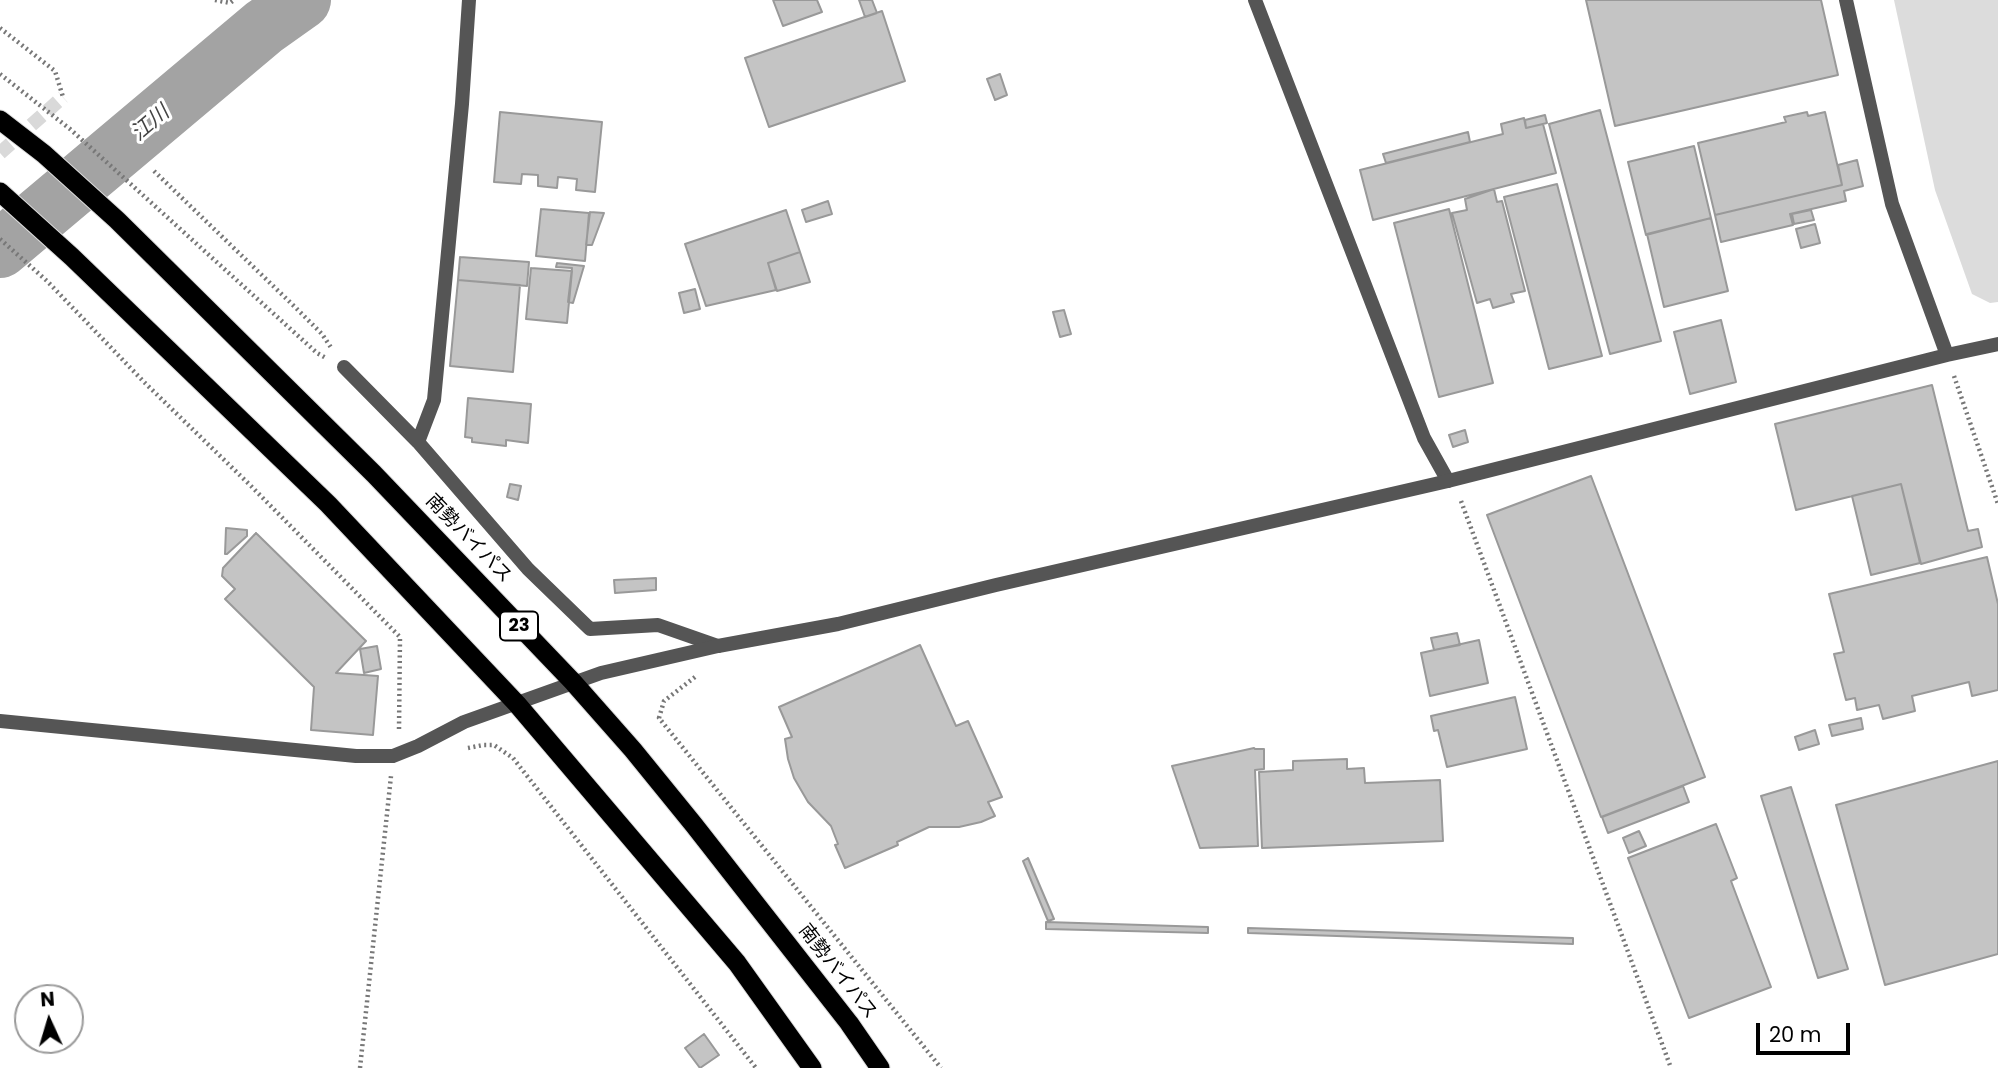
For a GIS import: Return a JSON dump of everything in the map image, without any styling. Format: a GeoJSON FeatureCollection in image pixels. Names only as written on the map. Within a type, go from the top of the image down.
{"type":"FeatureCollection","features":[{"type":"Feature","properties":{"kind":"highway","name":"南勢バイパス"},"geometry":{"type":"LineString","coordinates":[[0,120],[44,154],[117,220],[374,474],[573,682],[694,825],[849,1023],[880,1068]]}},
{"type":"Feature","properties":{"kind":"highway"},"geometry":{"type":"LineString","coordinates":[[0,192],[72,257],[328,504],[517,704],[737,963],[812,1068]]}},
{"type":"Feature","properties":{"kind":"street"},"geometry":{"type":"LineString","coordinates":[[418,442],[434,400],[469,0]]}},
{"type":"Feature","properties":{"kind":"street"},"geometry":{"type":"LineString","coordinates":[[1255,0],[1424,438],[1448,481]]}},
{"type":"Feature","properties":{"kind":"street"},"geometry":{"type":"LineString","coordinates":[[1846,0],[1892,204],[1947,355]]}},
{"type":"Feature","properties":{"kind":"street"},"geometry":{"type":"LineString","coordinates":[[0,721],[356,756],[393,756],[464,722],[601,673],[718,646],[838,624],[1448,481],[1998,344]]}},
{"type":"Feature","properties":{"kind":"street"},"geometry":{"type":"LineString","coordinates":[[344,367],[418,442],[528,569],[590,629],[658,625],[718,646]]}},
{"type":"Feature","properties":{"kind":"path"},"geometry":{"type":"LineString","coordinates":[[215,0],[230,3],[234,0]]}},
{"type":"Feature","properties":{"kind":"path"},"geometry":{"type":"LineString","coordinates":[[0,28],[54,71],[63,97]]}},
{"type":"Feature","properties":{"kind":"path"},"geometry":{"type":"LineString","coordinates":[[0,74],[69,129],[317,353],[344,367]]}},
{"type":"Feature","properties":{"kind":"path"},"geometry":{"type":"LineString","coordinates":[[154,171],[322,334],[344,367]]}},
{"type":"Feature","properties":{"kind":"path"},"geometry":{"type":"LineString","coordinates":[[0,239],[47,281],[400,638],[400,729],[393,756],[360,1068]]}},
{"type":"Feature","properties":{"kind":"path"},"geometry":{"type":"LineString","coordinates":[[1947,355],[1998,504]]}},
{"type":"Feature","properties":{"kind":"path"},"geometry":{"type":"LineString","coordinates":[[1448,481],[1461,501],[1671,1068]]}},
{"type":"Feature","properties":{"kind":"path"},"geometry":{"type":"LineString","coordinates":[[718,646],[715,665],[690,680],[664,701],[659,718],[941,1068]]}},
{"type":"Feature","properties":{"kind":"path"},"geometry":{"type":"LineString","coordinates":[[464,749],[494,746],[513,758],[756,1068]]}},
{"type":"Feature","properties":{"kind":"shaded area"},"geometry":{"type":"Polygon","coordinates":[[[1894,0],[1998,0],[1998,302],[1990,303],[1972,294],[1935,190],[1894,0]]]}},
{"type":"Feature","properties":{"kind":"building"},"geometry":{"type":"Polygon","coordinates":[[[773,0],[817,0],[822,12],[783,26],[773,0]]]}},
{"type":"Feature","properties":{"kind":"building"},"geometry":{"type":"Polygon","coordinates":[[[859,0],[872,0],[877,13],[865,17],[859,0]]]}},
{"type":"Feature","properties":{"kind":"building"},"geometry":{"type":"Polygon","coordinates":[[[1586,0],[1821,0],[1838,75],[1615,126],[1586,0]]]}},
{"type":"Feature","properties":{"kind":"building"},"geometry":{"type":"Polygon","coordinates":[[[882,11],[905,81],[769,127],[745,58],[882,11]]]}},
{"type":"Feature","properties":{"kind":"building"},"geometry":{"type":"Polygon","coordinates":[[[1000,74],[1007,95],[995,100],[987,79],[1000,74]]]}},
{"type":"Feature","properties":{"kind":"building"},"geometry":{"type":"Polygon","coordinates":[[[1600,110],[1661,341],[1610,354],[1549,124],[1600,110]]]}},
{"type":"Feature","properties":{"kind":"building"},"geometry":{"type":"Polygon","coordinates":[[[500,112],[602,122],[595,192],[576,190],[577,179],[558,177],[557,188],[538,186],[538,175],[522,174],[521,184],[494,182],[500,112]]]}},
{"type":"Feature","properties":{"kind":"building"},"geometry":{"type":"Polygon","coordinates":[[[1807,112],[1808,116],[1825,112],[1842,185],[1715,215],[1698,143],[1786,122],[1784,117],[1807,112]]]}},
{"type":"Feature","properties":{"kind":"building"},"geometry":{"type":"Polygon","coordinates":[[[1545,115],[1547,123],[1526,128],[1525,120],[1545,115]]]}},
{"type":"Feature","properties":{"kind":"building"},"geometry":{"type":"Polygon","coordinates":[[[1524,118],[1526,128],[1543,124],[1556,173],[1373,220],[1360,170],[1503,134],[1501,124],[1524,118]]]}},
{"type":"Feature","properties":{"kind":"building"},"geometry":{"type":"Polygon","coordinates":[[[1468,132],[1470,142],[1386,163],[1383,154],[1468,132]]]}},
{"type":"Feature","properties":{"kind":"building"},"geometry":{"type":"Polygon","coordinates":[[[1694,146],[1711,218],[1646,235],[1628,162],[1694,146]]]}},
{"type":"Feature","properties":{"kind":"building"},"geometry":{"type":"Polygon","coordinates":[[[1857,160],[1863,186],[1844,191],[1846,201],[1790,214],[1793,225],[1721,242],[1715,215],[1842,185],[1838,165],[1857,160]]]}},
{"type":"Feature","properties":{"kind":"building"},"geometry":{"type":"Polygon","coordinates":[[[1557,184],[1602,356],[1549,369],[1504,197],[1557,184]]]}},
{"type":"Feature","properties":{"kind":"building"},"geometry":{"type":"Polygon","coordinates":[[[1494,189],[1497,202],[1502,201],[1525,291],[1511,294],[1514,302],[1493,308],[1490,299],[1477,303],[1452,213],[1467,210],[1465,199],[1494,189]]]}},
{"type":"Feature","properties":{"kind":"building"},"geometry":{"type":"Polygon","coordinates":[[[828,201],[832,214],[806,222],[802,210],[828,201]]]}},
{"type":"Feature","properties":{"kind":"building"},"geometry":{"type":"Polygon","coordinates":[[[541,209],[589,213],[585,261],[536,256],[541,209]]]}},
{"type":"Feature","properties":{"kind":"building"},"geometry":{"type":"Polygon","coordinates":[[[1449,209],[1493,383],[1439,397],[1394,223],[1449,209]]]}},
{"type":"Feature","properties":{"kind":"building"},"geometry":{"type":"Polygon","coordinates":[[[786,210],[800,252],[768,263],[776,290],[706,306],[685,244],[786,210]]]}},
{"type":"Feature","properties":{"kind":"building"},"geometry":{"type":"Polygon","coordinates":[[[1811,210],[1814,220],[1794,224],[1792,214],[1811,210]]]}},
{"type":"Feature","properties":{"kind":"building"},"geometry":{"type":"Polygon","coordinates":[[[590,212],[604,213],[592,245],[586,245],[590,212]]]}},
{"type":"Feature","properties":{"kind":"building"},"geometry":{"type":"Polygon","coordinates":[[[1711,218],[1728,291],[1664,307],[1647,234],[1711,218]]]}},
{"type":"Feature","properties":{"kind":"building"},"geometry":{"type":"Polygon","coordinates":[[[1815,224],[1820,243],[1801,248],[1796,229],[1815,224]]]}},
{"type":"Feature","properties":{"kind":"building"},"geometry":{"type":"Polygon","coordinates":[[[800,252],[810,282],[777,291],[768,263],[800,252]]]}},
{"type":"Feature","properties":{"kind":"building"},"geometry":{"type":"Polygon","coordinates":[[[460,257],[529,262],[527,286],[458,280],[460,257]]]}},
{"type":"Feature","properties":{"kind":"building"},"geometry":{"type":"Polygon","coordinates":[[[557,263],[584,266],[573,303],[568,302],[572,268],[556,267],[557,263]]]}},
{"type":"Feature","properties":{"kind":"building"},"geometry":{"type":"Polygon","coordinates":[[[531,268],[572,271],[567,323],[526,319],[531,268]]]}},
{"type":"Feature","properties":{"kind":"building"},"geometry":{"type":"Polygon","coordinates":[[[458,280],[520,285],[513,372],[450,366],[458,280]]]}},
{"type":"Feature","properties":{"kind":"building"},"geometry":{"type":"Polygon","coordinates":[[[695,289],[700,309],[684,313],[679,293],[695,289]]]}},
{"type":"Feature","properties":{"kind":"building"},"geometry":{"type":"Polygon","coordinates":[[[1064,310],[1071,334],[1060,337],[1053,312],[1064,310]]]}},
{"type":"Feature","properties":{"kind":"building"},"geometry":{"type":"Polygon","coordinates":[[[1721,320],[1736,382],[1690,394],[1674,332],[1721,320]]]}},
{"type":"Feature","properties":{"kind":"building"},"geometry":{"type":"Polygon","coordinates":[[[1932,385],[1968,531],[1978,529],[1982,547],[1921,564],[1901,484],[1796,510],[1775,424],[1932,385]]]}},
{"type":"Feature","properties":{"kind":"building"},"geometry":{"type":"Polygon","coordinates":[[[468,398],[531,404],[528,443],[506,440],[506,446],[472,442],[472,438],[465,437],[468,398]]]}},
{"type":"Feature","properties":{"kind":"building"},"geometry":{"type":"Polygon","coordinates":[[[1465,430],[1468,442],[1453,447],[1449,435],[1465,430]]]}},
{"type":"Feature","properties":{"kind":"building"},"geometry":{"type":"Polygon","coordinates":[[[1591,476],[1705,777],[1601,817],[1487,515],[1591,476]]]}},
{"type":"Feature","properties":{"kind":"building"},"geometry":{"type":"Polygon","coordinates":[[[510,484],[521,486],[518,500],[507,497],[510,484]]]}},
{"type":"Feature","properties":{"kind":"building"},"geometry":{"type":"Polygon","coordinates":[[[1901,484],[1920,563],[1871,575],[1852,496],[1901,484]]]}},
{"type":"Feature","properties":{"kind":"building"},"geometry":{"type":"Polygon","coordinates":[[[226,528],[247,530],[247,536],[225,554],[226,528]]]}},
{"type":"Feature","properties":{"kind":"building"},"geometry":{"type":"Polygon","coordinates":[[[256,533],[366,641],[336,673],[378,676],[373,735],[311,730],[314,687],[225,599],[235,589],[222,576],[223,568],[256,533]]]}},
{"type":"Feature","properties":{"kind":"building"},"geometry":{"type":"Polygon","coordinates":[[[1987,557],[1998,604],[1998,690],[1972,696],[1969,682],[1912,696],[1915,711],[1883,719],[1879,705],[1857,710],[1855,698],[1846,700],[1834,654],[1844,652],[1829,594],[1987,557]]]}},
{"type":"Feature","properties":{"kind":"building"},"geometry":{"type":"Polygon","coordinates":[[[656,578],[656,590],[615,593],[614,580],[656,578]]]}},
{"type":"Feature","properties":{"kind":"building"},"geometry":{"type":"Polygon","coordinates":[[[1457,633],[1460,645],[1434,650],[1431,638],[1457,633]]]}},
{"type":"Feature","properties":{"kind":"building"},"geometry":{"type":"Polygon","coordinates":[[[1479,640],[1488,683],[1430,696],[1421,653],[1479,640]]]}},
{"type":"Feature","properties":{"kind":"building"},"geometry":{"type":"Polygon","coordinates":[[[920,645],[956,726],[968,721],[1002,797],[988,802],[995,816],[959,827],[929,827],[897,842],[898,845],[845,868],[835,845],[838,844],[831,826],[808,802],[794,778],[785,739],[792,737],[779,707],[920,645]]]}},
{"type":"Feature","properties":{"kind":"building"},"geometry":{"type":"Polygon","coordinates":[[[377,646],[381,669],[364,673],[360,649],[377,646]]]}},
{"type":"Feature","properties":{"kind":"building"},"geometry":{"type":"Polygon","coordinates":[[[1515,697],[1527,749],[1447,767],[1438,730],[1434,731],[1431,716],[1515,697]]]}},
{"type":"Feature","properties":{"kind":"building"},"geometry":{"type":"Polygon","coordinates":[[[1861,718],[1863,729],[1832,736],[1829,725],[1861,718]]]}},
{"type":"Feature","properties":{"kind":"building"},"geometry":{"type":"Polygon","coordinates":[[[1815,730],[1819,744],[1799,750],[1795,737],[1815,730]]]}},
{"type":"Feature","properties":{"kind":"building"},"geometry":{"type":"Polygon","coordinates":[[[1254,748],[1264,749],[1264,769],[1255,770],[1258,846],[1200,848],[1172,766],[1254,748]]]}},
{"type":"Feature","properties":{"kind":"building"},"geometry":{"type":"Polygon","coordinates":[[[1347,759],[1347,769],[1364,768],[1365,783],[1440,780],[1443,841],[1262,848],[1259,772],[1293,770],[1293,761],[1347,759]]]}},
{"type":"Feature","properties":{"kind":"building"},"geometry":{"type":"Polygon","coordinates":[[[1998,761],[1998,954],[1885,985],[1836,805],[1998,761]]]}},
{"type":"Feature","properties":{"kind":"building"},"geometry":{"type":"Polygon","coordinates":[[[1683,786],[1689,802],[1608,833],[1602,817],[1683,786]]]}},
{"type":"Feature","properties":{"kind":"building"},"geometry":{"type":"Polygon","coordinates":[[[1791,787],[1848,969],[1818,978],[1761,796],[1791,787]]]}},
{"type":"Feature","properties":{"kind":"building"},"geometry":{"type":"Polygon","coordinates":[[[1716,824],[1737,878],[1731,881],[1771,987],[1689,1018],[1628,858],[1716,824]]]}},
{"type":"Feature","properties":{"kind":"building"},"geometry":{"type":"Polygon","coordinates":[[[1639,831],[1646,846],[1629,853],[1623,838],[1639,831]]]}},
{"type":"Feature","properties":{"kind":"building"},"geometry":{"type":"Polygon","coordinates":[[[1028,858],[1054,919],[1048,921],[1023,861],[1028,858]]]}},
{"type":"Feature","properties":{"kind":"building"},"geometry":{"type":"Polygon","coordinates":[[[1046,922],[1208,927],[1208,933],[1046,929],[1046,922]]]}},
{"type":"Feature","properties":{"kind":"building"},"geometry":{"type":"Polygon","coordinates":[[[1248,928],[1573,938],[1573,944],[1248,933],[1248,928]]]}},
{"type":"Feature","properties":{"kind":"building"},"geometry":{"type":"Polygon","coordinates":[[[704,1034],[719,1055],[700,1068],[685,1048],[704,1034]]]}},
{"type":"Feature","properties":{"kind":"waterway","name":"江川"},"geometry":{"type":"LineString","coordinates":[[0,249],[264,27],[302,0]]}},
{"type":"Feature","properties":{"kind":"tunnel"},"geometry":{"type":"LineString","coordinates":[[0,153],[63,97]]}}]}
